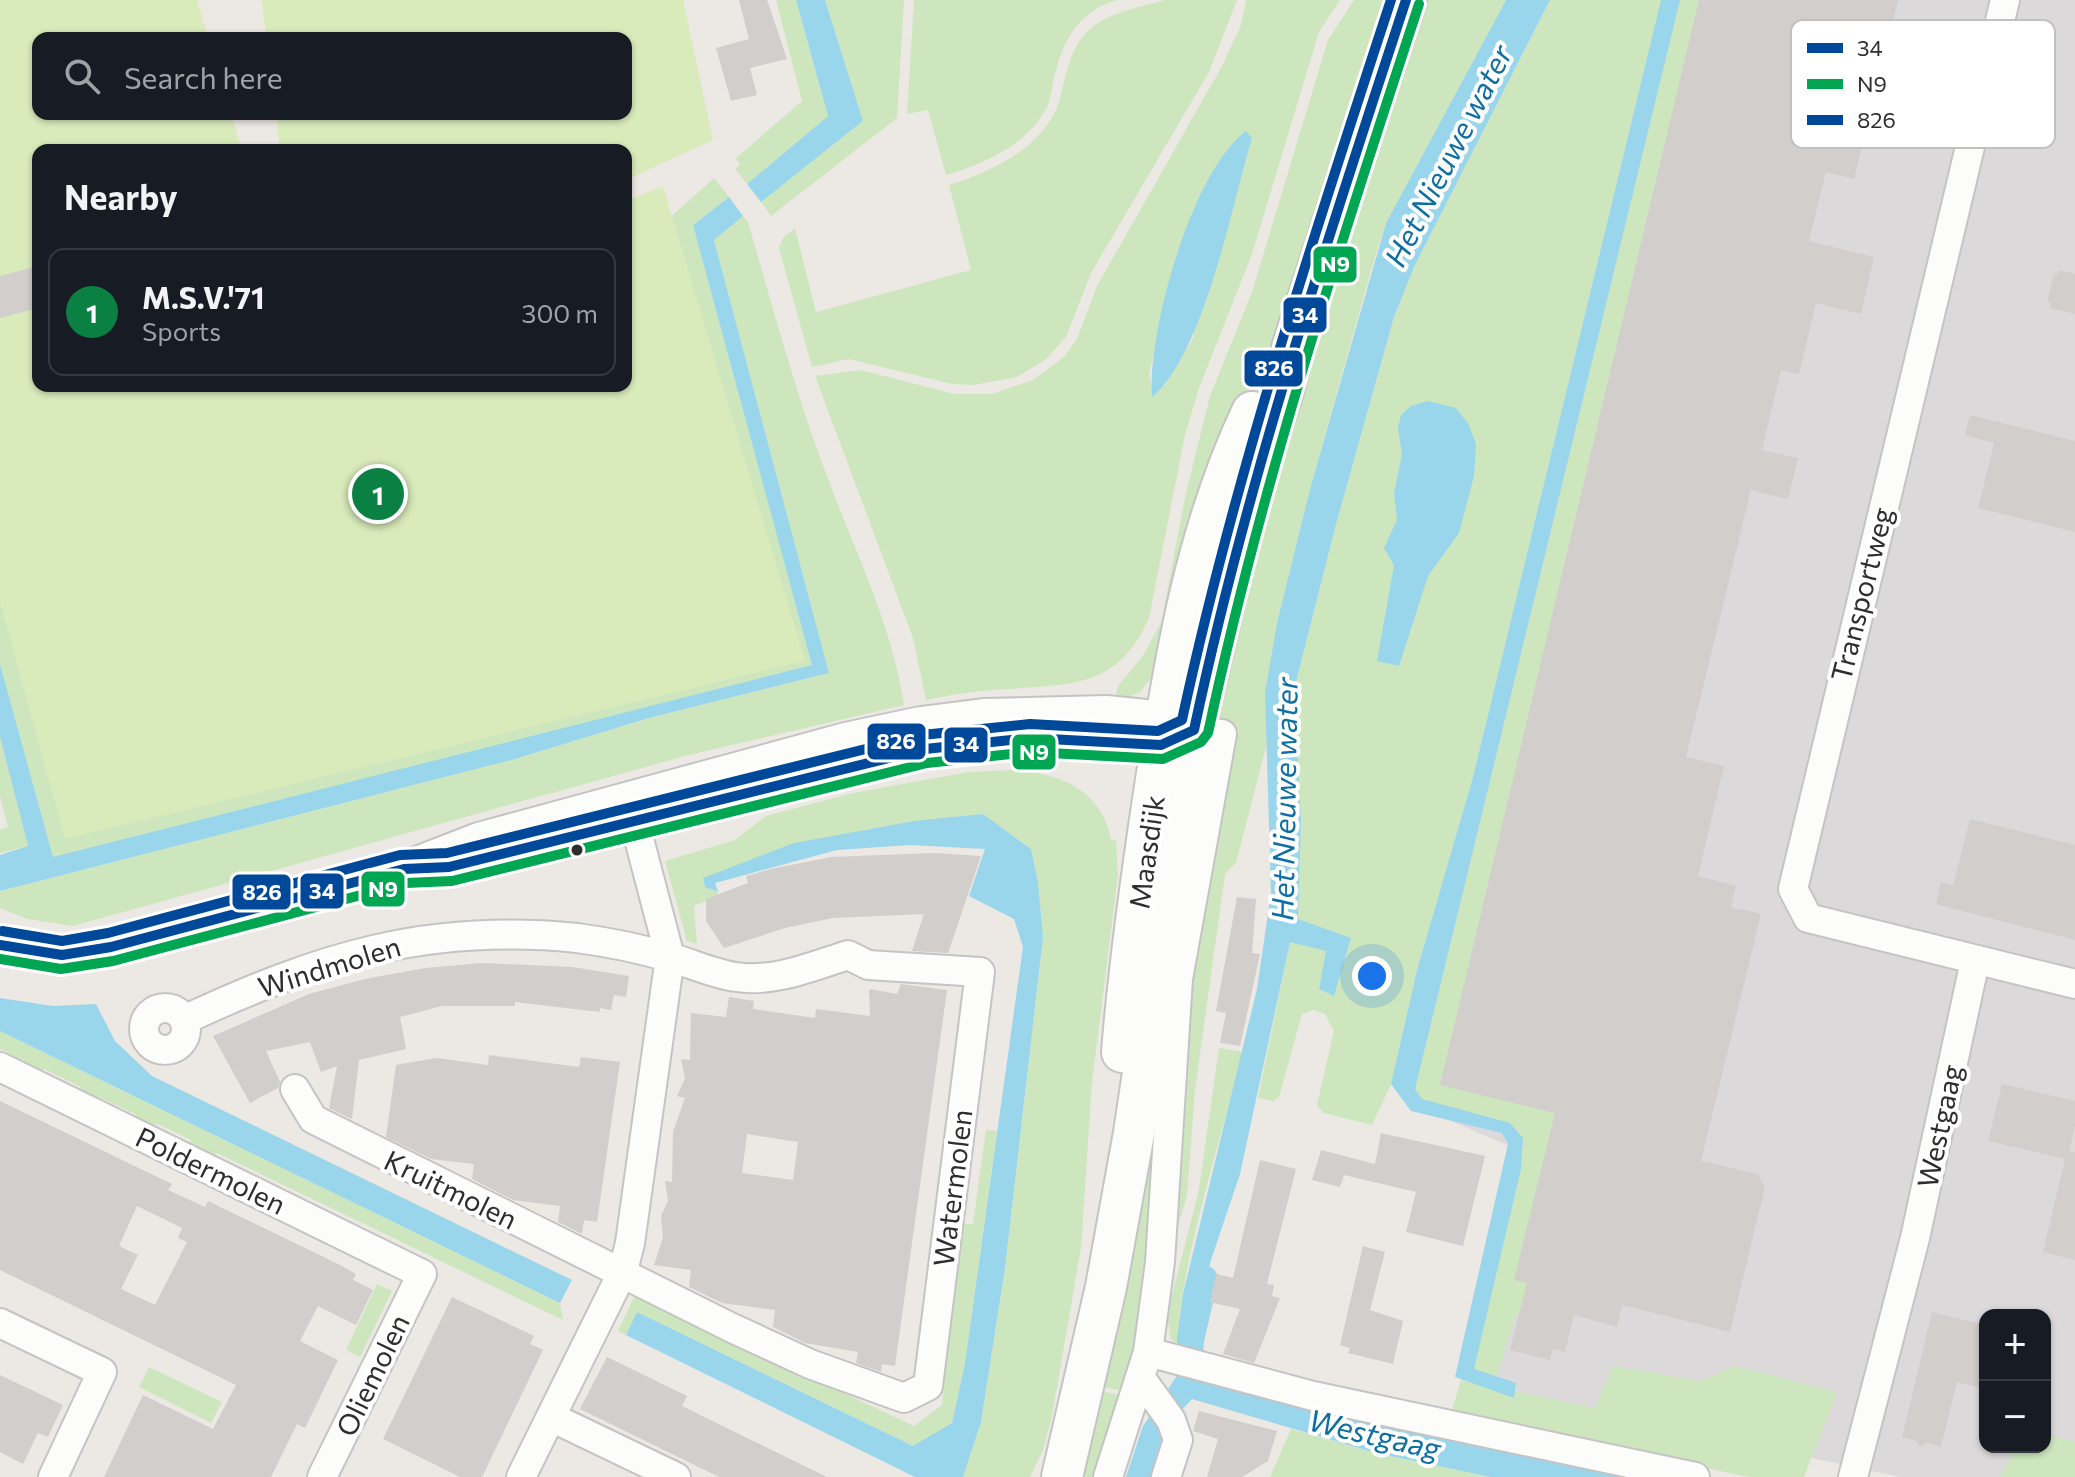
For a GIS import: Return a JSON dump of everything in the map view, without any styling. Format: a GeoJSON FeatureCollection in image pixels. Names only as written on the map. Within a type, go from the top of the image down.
{"type":"FeatureCollection","features":[{"type":"Feature","properties":{"kind":"main road","name":"Maasdijk"},"geometry":{"type":"LineString","coordinates":[[1062,1477],[1106,1287],[1134,1133],[1173,731],[1235,554],[1284,388],[1292,348],[1406,0]]}},
{"type":"Feature","properties":{"kind":"street","name":"Transportweg"},"geometry":{"type":"LineString","coordinates":[[2000,20],[2005,0]]}},
{"type":"Feature","properties":{"kind":"street","name":"Transportweg"},"geometry":{"type":"LineString","coordinates":[[1970,148],[1793,889],[1808,918],[2075,984]]}},
{"type":"Feature","properties":{"kind":"street"},"geometry":{"type":"LineString","coordinates":[[0,945],[62,955],[111,947],[404,869],[479,840],[632,811],[846,740],[921,724],[1048,713],[1173,731]]}},
{"type":"Feature","properties":{"kind":"street","name":"Maasdijk"},"geometry":{"type":"LineString","coordinates":[[1108,1477],[1152,1400],[1148,1352],[1160,1262],[1178,979],[1222,734],[1173,731]]}},
{"type":"Feature","properties":{"kind":"street"},"geometry":{"type":"LineString","coordinates":[[521,1477],[623,1271],[630,1243],[670,957],[632,811]]}},
{"type":"Feature","properties":{"kind":"street","name":"Windmolen"},"geometry":{"type":"LineString","coordinates":[[184,1020],[276,978],[381,946],[481,932],[579,939],[670,957]]}},
{"type":"Feature","properties":{"kind":"street","name":"Watermolen"},"geometry":{"type":"LineString","coordinates":[[623,1271],[730,1327],[810,1364],[904,1398],[928,1386],[980,972],[868,965],[848,955],[775,977],[738,978],[670,957]]}},
{"type":"Feature","properties":{"kind":"street","name":"Westgaag"},"geometry":{"type":"LineString","coordinates":[[1853,1477],[1915,1238],[1975,961]]}},
{"type":"Feature","properties":{"kind":"street","name":"Poldermolen"},"geometry":{"type":"LineString","coordinates":[[0,1067],[422,1274]]}},
{"type":"Feature","properties":{"kind":"street","name":"Kruitmolen"},"geometry":{"type":"LineString","coordinates":[[295,1089],[313,1119],[500,1214],[623,1271]]}},
{"type":"Feature","properties":{"kind":"street","name":"Oliemolen"},"geometry":{"type":"LineString","coordinates":[[322,1477],[422,1274]]}},
{"type":"Feature","properties":{"kind":"street"},"geometry":{"type":"LineString","coordinates":[[0,1323],[102,1372],[53,1477]]}},
{"type":"Feature","properties":{"kind":"street"},"geometry":{"type":"LineString","coordinates":[[1148,1352],[1313,1396],[1695,1477]]}},
{"type":"Feature","properties":{"kind":"street"},"geometry":{"type":"LineString","coordinates":[[1152,1400],[1178,1440],[1166,1477]]}},
{"type":"Feature","properties":{"kind":"street"},"geometry":{"type":"LineString","coordinates":[[551,1417],[676,1477]]}},
{"type":"Feature","properties":{"kind":"shaded area"},"geometry":{"type":"Polygon","coordinates":[[[1672,0],[2075,0],[2075,1477],[1900,1477],[1465,1383],[1514,1148],[1409,1103],[1672,0]]]}},
{"type":"Feature","properties":{"kind":"green space"},"geometry":{"type":"Polygon","coordinates":[[[0,0],[197,0],[206,32],[32,32],[32,120],[233,120],[240,144],[32,144],[32,392],[632,392],[632,199],[663,186],[805,661],[65,839],[0,602],[0,0]]]}},
{"type":"Feature","properties":{"kind":"green space"},"geometry":{"type":"Polygon","coordinates":[[[262,0],[683,0],[713,140],[632,177],[632,144],[279,144],[277,120],[632,120],[632,32],[265,32],[262,0]]]}},
{"type":"Feature","properties":{"kind":"green space"},"geometry":{"type":"Polygon","coordinates":[[[776,0],[796,0],[828,116],[747,184],[735,169],[740,165],[736,158],[802,101],[776,0]]]}},
{"type":"Feature","properties":{"kind":"green space"},"geometry":{"type":"Polygon","coordinates":[[[825,0],[904,0],[897,118],[771,216],[761,202],[863,121],[825,0]]]}},
{"type":"Feature","properties":{"kind":"green space"},"geometry":{"type":"Polygon","coordinates":[[[914,0],[1118,0],[1094,10],[1070,35],[1060,58],[1047,107],[1028,132],[989,159],[946,175],[928,110],[907,114],[914,0]]]}},
{"type":"Feature","properties":{"kind":"green space"},"geometry":{"type":"Polygon","coordinates":[[[1165,0],[1237,0],[1209,72],[1091,273],[1066,337],[1046,359],[1017,377],[973,385],[952,384],[849,359],[812,367],[779,248],[783,238],[795,228],[816,312],[971,270],[949,185],[1014,156],[1041,133],[1059,102],[1077,45],[1090,29],[1116,14],[1165,0]]]}},
{"type":"Feature","properties":{"kind":"green space"},"geometry":{"type":"Polygon","coordinates":[[[1246,0],[1340,0],[1319,32],[1252,254],[1199,388],[1185,435],[1149,618],[1137,641],[1123,658],[1091,678],[1052,686],[976,692],[926,700],[913,638],[815,376],[861,370],[954,394],[992,394],[1033,380],[1064,357],[1077,339],[1097,286],[1222,66],[1241,25],[1246,0]],[[1177,254],[1149,375],[1151,383],[1165,385],[1194,336],[1177,254]]]}},
{"type":"Feature","properties":{"kind":"green space"},"geometry":{"type":"Polygon","coordinates":[[[1354,0],[1391,0],[1300,284],[1243,400],[1155,673],[1140,692],[1114,703],[1118,686],[1142,657],[1161,623],[1186,493],[1210,396],[1252,292],[1328,40],[1354,0]]]}},
{"type":"Feature","properties":{"kind":"green space"},"geometry":{"type":"Polygon","coordinates":[[[1418,0],[1506,0],[1386,223],[1310,489],[1277,623],[1265,692],[1267,743],[1236,863],[1225,874],[1195,1090],[1187,1196],[1174,1239],[1185,979],[1229,727],[1214,711],[1209,688],[1418,0]]]}},
{"type":"Feature","properties":{"kind":"green space"},"geometry":{"type":"Polygon","coordinates":[[[1550,0],[1661,0],[1473,777],[1417,970],[1391,1084],[1372,1125],[1324,1113],[1317,1105],[1334,1031],[1325,1014],[1313,1010],[1302,1014],[1279,1097],[1273,1101],[1258,1098],[1290,941],[1327,951],[1319,989],[1334,995],[1351,939],[1298,920],[1301,818],[1294,690],[1394,317],[1415,265],[1550,0]]]}},
{"type":"Feature","properties":{"kind":"green space"},"geometry":{"type":"Polygon","coordinates":[[[1680,0],[1699,0],[1440,1085],[1561,1114],[1552,1126],[1515,1279],[1549,1288],[1541,1318],[1516,1313],[1497,1376],[1473,1369],[1521,1169],[1523,1138],[1510,1123],[1422,1099],[1415,1090],[1680,0]]]}},
{"type":"Feature","properties":{"kind":"green space"},"geometry":{"type":"Polygon","coordinates":[[[714,178],[729,197],[693,225],[813,665],[53,858],[0,664],[0,473],[765,635],[655,231],[714,178]]]}},
{"type":"Feature","properties":{"kind":"green space"},"geometry":{"type":"Polygon","coordinates":[[[743,216],[748,222],[813,438],[881,614],[904,705],[685,756],[73,926],[27,919],[0,908],[0,891],[515,759],[649,718],[829,673],[714,240],[743,216]]]}},
{"type":"Feature","properties":{"kind":"green space"},"geometry":{"type":"Polygon","coordinates":[[[0,737],[28,846],[0,853],[0,830],[8,827],[0,796],[0,737]]]}},
{"type":"Feature","properties":{"kind":"green space"},"geometry":{"type":"Polygon","coordinates":[[[1016,770],[1063,781],[1089,797],[1099,809],[1111,840],[1116,840],[1118,875],[1092,1082],[1081,1248],[1052,1416],[1043,1450],[1030,1477],[963,1477],[981,1422],[1005,1268],[1043,937],[1038,882],[1031,849],[983,814],[868,829],[703,878],[705,887],[718,892],[718,896],[694,906],[697,944],[687,941],[665,861],[735,840],[766,816],[853,793],[968,772],[1016,770]]]}},
{"type":"Feature","properties":{"kind":"green space"},"geometry":{"type":"Polygon","coordinates":[[[0,1031],[560,1303],[563,1320],[217,1153],[212,1161],[188,1148],[191,1140],[156,1123],[151,1131],[132,1122],[135,1114],[99,1097],[94,1103],[77,1095],[81,1087],[44,1069],[39,1077],[22,1069],[25,1061],[0,1049],[0,1031]]]}},
{"type":"Feature","properties":{"kind":"green space"},"geometry":{"type":"Polygon","coordinates":[[[1219,1048],[1244,1052],[1191,1251],[1179,1327],[1181,1348],[1171,1339],[1167,1315],[1199,1189],[1219,1048]]]}},
{"type":"Feature","properties":{"kind":"green space"},"geometry":{"type":"Polygon","coordinates":[[[1163,1100],[1139,1332],[1125,1391],[1097,1386],[1145,1143],[1163,1100]]]}},
{"type":"Feature","properties":{"kind":"green space"},"geometry":{"type":"Polygon","coordinates":[[[986,1130],[997,1131],[965,1363],[952,1423],[948,1427],[913,1446],[637,1312],[626,1335],[618,1331],[635,1295],[914,1426],[942,1405],[961,1224],[973,1224],[986,1130]]]}},
{"type":"Feature","properties":{"kind":"green space"},"geometry":{"type":"Polygon","coordinates":[[[377,1284],[392,1291],[360,1357],[346,1350],[377,1284]]]}},
{"type":"Feature","properties":{"kind":"green space"},"geometry":{"type":"Polygon","coordinates":[[[1613,1366],[1700,1381],[1735,1366],[1837,1392],[1804,1477],[1750,1477],[1450,1417],[1461,1380],[1595,1408],[1613,1366]]]}},
{"type":"Feature","properties":{"kind":"green space"},"geometry":{"type":"Polygon","coordinates":[[[149,1367],[222,1402],[211,1423],[139,1387],[149,1367]]]}},
{"type":"Feature","properties":{"kind":"green space"},"geometry":{"type":"Polygon","coordinates":[[[1096,1390],[1124,1396],[1097,1477],[1075,1477],[1096,1390]]]}},
{"type":"Feature","properties":{"kind":"green space"},"geometry":{"type":"Polygon","coordinates":[[[1291,1429],[1376,1453],[1491,1477],[1270,1477],[1291,1429]]]}},
{"type":"Feature","properties":{"kind":"green space"},"geometry":{"type":"Polygon","coordinates":[[[2051,1436],[2075,1442],[2075,1477],[2000,1477],[2013,1453],[2051,1453],[2051,1436]]]}},
{"type":"Feature","properties":{"kind":"water"},"geometry":{"type":"Polygon","coordinates":[[[796,0],[825,0],[863,121],[761,202],[747,184],[828,116],[796,0]]]}},
{"type":"Feature","properties":{"kind":"water"},"geometry":{"type":"Polygon","coordinates":[[[1506,0],[1550,0],[1415,265],[1394,317],[1294,690],[1301,818],[1298,919],[1351,938],[1334,996],[1319,989],[1326,951],[1290,942],[1240,1174],[1211,1260],[1193,1332],[1203,1376],[1631,1477],[1491,1477],[1376,1453],[1192,1399],[1164,1429],[1151,1477],[1126,1477],[1143,1426],[1181,1370],[1177,1338],[1183,1294],[1257,989],[1271,893],[1265,692],[1277,623],[1310,489],[1386,223],[1506,0]]]}},
{"type":"Feature","properties":{"kind":"water"},"geometry":{"type":"Polygon","coordinates":[[[1661,0],[1680,0],[1415,1089],[1422,1099],[1510,1123],[1523,1138],[1521,1169],[1474,1369],[1516,1383],[1514,1398],[1455,1377],[1508,1144],[1502,1133],[1411,1111],[1391,1084],[1417,970],[1473,777],[1661,0]]]}},
{"type":"Feature","properties":{"kind":"water"},"geometry":{"type":"Polygon","coordinates":[[[1246,131],[1252,138],[1201,314],[1187,348],[1170,376],[1152,397],[1157,334],[1177,255],[1208,180],[1226,151],[1246,131]]]}},
{"type":"Feature","properties":{"kind":"water"},"geometry":{"type":"Polygon","coordinates":[[[729,197],[743,216],[714,240],[829,673],[649,718],[515,759],[0,891],[0,855],[28,846],[0,737],[0,664],[53,857],[812,665],[693,225],[729,197]]]}},
{"type":"Feature","properties":{"kind":"water"},"geometry":{"type":"Polygon","coordinates":[[[1428,401],[1456,408],[1469,425],[1476,444],[1474,476],[1459,533],[1428,576],[1399,666],[1377,661],[1394,565],[1384,548],[1397,520],[1394,493],[1402,454],[1398,428],[1401,415],[1411,406],[1428,401]]]}},
{"type":"Feature","properties":{"kind":"water"},"geometry":{"type":"Polygon","coordinates":[[[983,814],[1031,849],[1038,882],[1043,937],[1005,1268],[981,1422],[963,1477],[915,1477],[626,1335],[637,1312],[913,1446],[952,1423],[965,1363],[1023,947],[1014,919],[969,896],[985,849],[910,845],[837,850],[715,883],[718,892],[705,887],[703,878],[794,843],[914,821],[983,814]]]}},
{"type":"Feature","properties":{"kind":"water"},"geometry":{"type":"Polygon","coordinates":[[[0,998],[53,1006],[96,1004],[115,1041],[152,1076],[572,1280],[560,1303],[0,1031],[0,998]]]}},
{"type":"Feature","properties":{"kind":"building"},"geometry":{"type":"Polygon","coordinates":[[[739,0],[767,0],[787,59],[750,68],[757,95],[731,101],[716,48],[749,39],[739,0]]]}},
{"type":"Feature","properties":{"kind":"building"},"geometry":{"type":"Polygon","coordinates":[[[1699,0],[1898,0],[1893,20],[1791,20],[1791,148],[1862,148],[1854,179],[1826,172],[1809,241],[1874,257],[1861,314],[1816,303],[1799,374],[1781,370],[1762,450],[1798,458],[1788,499],[1751,490],[1686,757],[1724,766],[1698,876],[1736,886],[1731,907],[1761,914],[1701,1161],[1757,1174],[1765,1187],[1730,1332],[1622,1305],[1617,1327],[1574,1315],[1565,1352],[1553,1349],[1550,1360],[1510,1350],[1527,1283],[1514,1280],[1555,1113],[1440,1085],[1699,0]]]}},
{"type":"Feature","properties":{"kind":"building"},"geometry":{"type":"Polygon","coordinates":[[[32,268],[32,310],[0,318],[0,276],[32,268]]]}},
{"type":"Feature","properties":{"kind":"building"},"geometry":{"type":"Polygon","coordinates":[[[2059,270],[2075,274],[2075,314],[2050,308],[2051,302],[2047,301],[2054,274],[2058,275],[2059,270]]]}},
{"type":"Feature","properties":{"kind":"building"},"geometry":{"type":"Polygon","coordinates":[[[1970,415],[2075,441],[2075,532],[1978,508],[1994,443],[1965,435],[1970,415]]]}},
{"type":"Feature","properties":{"kind":"building"},"geometry":{"type":"Polygon","coordinates":[[[1970,819],[2075,845],[2075,940],[1936,904],[1941,882],[1953,885],[1970,819]]]}},
{"type":"Feature","properties":{"kind":"building"},"geometry":{"type":"Polygon","coordinates":[[[934,853],[981,856],[948,953],[912,951],[924,914],[833,918],[785,928],[724,948],[706,921],[706,899],[748,883],[746,876],[831,857],[934,853]]]}},
{"type":"Feature","properties":{"kind":"building"},"geometry":{"type":"Polygon","coordinates":[[[1237,897],[1256,899],[1252,953],[1260,954],[1240,1046],[1220,1043],[1226,1013],[1216,1011],[1237,897]]]}},
{"type":"Feature","properties":{"kind":"building"},"geometry":{"type":"Polygon","coordinates":[[[483,963],[572,967],[629,976],[626,997],[614,995],[611,1010],[600,1008],[600,1012],[515,1002],[515,1006],[442,1006],[400,1017],[406,1049],[359,1060],[352,1119],[329,1108],[337,1066],[321,1072],[310,1042],[266,1051],[280,1082],[278,1088],[250,1103],[213,1036],[309,994],[425,968],[483,963]]]}},
{"type":"Feature","properties":{"kind":"building"},"geometry":{"type":"Polygon","coordinates":[[[901,984],[947,990],[895,1366],[882,1364],[881,1372],[856,1363],[858,1352],[805,1343],[773,1327],[775,1310],[722,1303],[689,1287],[691,1270],[654,1265],[663,1238],[661,1216],[668,1201],[665,1181],[672,1182],[673,1132],[685,1098],[677,1096],[685,1078],[681,1059],[690,1060],[691,1013],[726,1017],[729,997],[754,1001],[753,1009],[815,1018],[816,1009],[870,1016],[869,989],[897,994],[901,984]],[[747,1134],[742,1173],[793,1180],[798,1142],[747,1134]]]}},
{"type":"Feature","properties":{"kind":"building"},"geometry":{"type":"Polygon","coordinates":[[[489,1055],[579,1067],[581,1057],[620,1062],[597,1222],[584,1220],[582,1234],[558,1222],[560,1206],[513,1200],[472,1179],[474,1164],[431,1159],[386,1137],[396,1065],[437,1058],[488,1065],[489,1055]]]}},
{"type":"Feature","properties":{"kind":"building"},"geometry":{"type":"Polygon","coordinates":[[[2002,1084],[2075,1101],[2075,1126],[2069,1152],[2075,1152],[2075,1260],[2043,1252],[2065,1159],[1988,1141],[2002,1084]]]}},
{"type":"Feature","properties":{"kind":"building"},"geometry":{"type":"Polygon","coordinates":[[[0,1101],[172,1184],[168,1190],[205,1207],[208,1201],[338,1264],[356,1274],[353,1280],[373,1290],[356,1325],[318,1306],[300,1341],[338,1360],[305,1428],[297,1424],[271,1477],[104,1477],[143,1395],[213,1429],[236,1385],[0,1270],[0,1101]],[[137,1206],[119,1246],[138,1255],[121,1289],[155,1305],[187,1242],[178,1238],[182,1228],[137,1206]]]}},
{"type":"Feature","properties":{"kind":"building"},"geometry":{"type":"Polygon","coordinates":[[[1381,1133],[1485,1156],[1463,1246],[1406,1232],[1416,1192],[1344,1175],[1340,1187],[1312,1180],[1321,1150],[1375,1164],[1381,1133]]]}},
{"type":"Feature","properties":{"kind":"building"},"geometry":{"type":"Polygon","coordinates":[[[1260,1160],[1296,1169],[1267,1284],[1274,1285],[1272,1296],[1280,1298],[1254,1363],[1223,1354],[1240,1309],[1210,1302],[1216,1274],[1233,1278],[1260,1160]]]}},
{"type":"Feature","properties":{"kind":"building"},"geometry":{"type":"Polygon","coordinates":[[[1363,1246],[1385,1252],[1370,1310],[1403,1321],[1393,1364],[1348,1353],[1350,1348],[1340,1345],[1363,1246]]]}},
{"type":"Feature","properties":{"kind":"building"},"geometry":{"type":"Polygon","coordinates":[[[452,1297],[534,1336],[530,1344],[543,1350],[482,1477],[460,1477],[383,1439],[452,1297]]]}},
{"type":"Feature","properties":{"kind":"building"},"geometry":{"type":"Polygon","coordinates":[[[1932,1312],[1979,1324],[1979,1388],[1957,1382],[1941,1447],[1927,1443],[1920,1447],[1916,1441],[1902,1437],[1932,1312]]]}},
{"type":"Feature","properties":{"kind":"building"},"geometry":{"type":"Polygon","coordinates":[[[607,1357],[687,1396],[682,1406],[827,1477],[719,1477],[580,1409],[607,1357]]]}},
{"type":"Feature","properties":{"kind":"building"},"geometry":{"type":"Polygon","coordinates":[[[0,1375],[63,1405],[48,1437],[38,1433],[23,1464],[0,1452],[0,1375]]]}},
{"type":"Feature","properties":{"kind":"building"},"geometry":{"type":"Polygon","coordinates":[[[1199,1411],[1277,1431],[1268,1461],[1242,1477],[1207,1477],[1218,1439],[1193,1431],[1199,1411]]]}},
{"type":"Feature","properties":{"kind":"waterway","name":"Het Nieuwe water"},"geometry":{"type":"LineString","coordinates":[[1190,1358],[1205,1279]]}},
{"type":"Feature","properties":{"kind":"transit line","name":"826"},"geometry":{"type":"LineString","coordinates":[[2,931],[62,941],[108,933],[400,855],[447,853],[922,735],[1030,724],[1158,731],[1182,720],[1226,538],[1277,357],[1391,0]]}},
{"type":"Feature","properties":{"kind":"transit line","name":"34"},"geometry":{"type":"LineString","coordinates":[[0,945],[62,955],[111,947],[404,869],[449,867],[925,749],[1030,738],[1161,745],[1194,730],[1238,545],[1290,362],[1406,0]]}},
{"type":"Feature","properties":{"kind":"transit line","name":"N9"},"geometry":{"type":"LineString","coordinates":[[0,959],[61,969],[113,961],[406,883],[452,881],[927,763],[1030,752],[1163,759],[1201,742],[1208,733],[1277,457],[1419,4]]}},
{"type":"Feature","properties":{"kind":"place","name":"M.S.V.'71"},"geometry":{"type":"Point","coordinates":[378,494]}}]}
